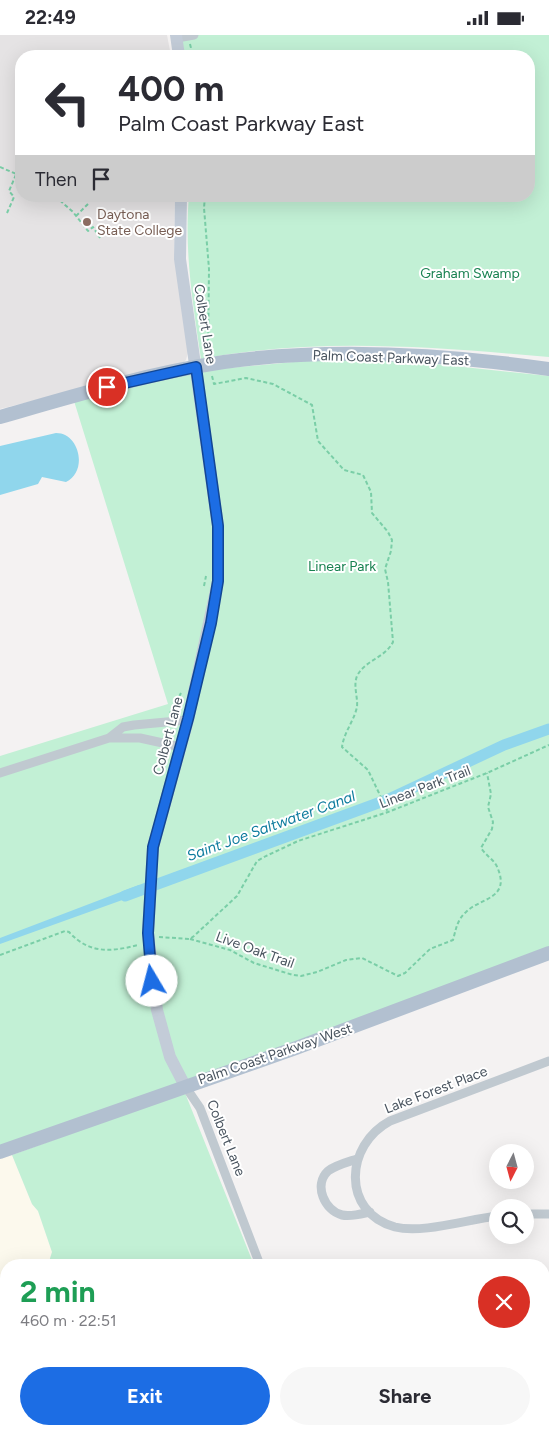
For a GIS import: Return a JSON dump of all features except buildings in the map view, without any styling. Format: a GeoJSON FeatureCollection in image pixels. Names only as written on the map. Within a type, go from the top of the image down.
{"type":"FeatureCollection","features":[{"type":"Feature","properties":{"kind":"main road","name":"Palm Coast Parkway East"},"geometry":{"type":"LineString","coordinates":[[0,417],[89,391],[203,365],[327,353],[410,357],[549,369]]}},
{"type":"Feature","properties":{"kind":"main road","name":"Palm Coast Parkway West"},"geometry":{"type":"LineString","coordinates":[[0,1153],[185,1086],[296,1049],[549,953]]}},
{"type":"Feature","properties":{"kind":"street"},"geometry":{"type":"LineString","coordinates":[[178,50],[177,37],[194,35]]}},
{"type":"Feature","properties":{"kind":"street","name":"Colbert Lane"},"geometry":{"type":"LineString","coordinates":[[181,202],[180,259],[203,365],[199,387],[218,526],[218,581],[188,719],[153,847],[148,908],[148,942],[152,981],[163,1035],[170,1057],[185,1086],[200,1107],[258,1259]]}},
{"type":"Feature","properties":{"kind":"street"},"geometry":{"type":"LineString","coordinates":[[109,738],[124,727],[188,719]]}},
{"type":"Feature","properties":{"kind":"street"},"geometry":{"type":"LineString","coordinates":[[0,773],[109,738],[140,738],[181,747]]}},
{"type":"Feature","properties":{"kind":"street","name":"Lake Forest Place"},"geometry":{"type":"LineString","coordinates":[[370,1212],[357,1188],[355,1170],[357,1159],[367,1138],[390,1121],[549,1061]]}},
{"type":"Feature","properties":{"kind":"street"},"geometry":{"type":"LineString","coordinates":[[357,1159],[330,1170],[326,1174],[322,1195],[329,1207],[340,1215],[370,1212],[388,1224],[411,1229],[489,1217]]}},
{"type":"Feature","properties":{"kind":"street"},"geometry":{"type":"LineString","coordinates":[[534,1214],[549,1214]]}},
{"type":"Feature","properties":{"kind":"path"},"geometry":{"type":"LineString","coordinates":[[0,167],[15,174]]}},
{"type":"Feature","properties":{"kind":"path"},"geometry":{"type":"LineString","coordinates":[[7,213],[14,197],[10,191],[15,177]]}},
{"type":"Feature","properties":{"kind":"path"},"geometry":{"type":"LineString","coordinates":[[61,202],[88,231],[93,227],[100,238]]}},
{"type":"Feature","properties":{"kind":"path"},"geometry":{"type":"LineString","coordinates":[[204,202],[209,276],[208,348],[203,365],[214,384]]}},
{"type":"Feature","properties":{"kind":"path"},"geometry":{"type":"LineString","coordinates":[[76,216],[88,204]]}},
{"type":"Feature","properties":{"kind":"path"},"geometry":{"type":"LineString","coordinates":[[199,387],[246,378],[273,384],[312,405],[318,441],[344,471],[363,475],[372,496],[372,513],[388,531],[392,540],[391,551],[385,569],[388,582],[393,642],[389,651],[363,669],[357,677],[355,686],[356,710],[344,736],[342,747],[368,770],[388,812]]}},
{"type":"Feature","properties":{"kind":"path"},"geometry":{"type":"LineString","coordinates":[[204,589],[207,572]]}},
{"type":"Feature","properties":{"kind":"path"},"geometry":{"type":"LineString","coordinates":[[166,716],[180,698],[182,690]]}},
{"type":"Feature","properties":{"kind":"path","name":"Linear Park Trail"},"geometry":{"type":"LineString","coordinates":[[190,939],[237,896],[257,861],[298,841],[388,812],[487,773],[549,745]]}},
{"type":"Feature","properties":{"kind":"path","name":"Live Oak Trail"},"geometry":{"type":"LineString","coordinates":[[190,939],[230,950],[254,963],[293,975],[300,976],[317,972],[346,960],[362,958],[398,976],[405,973],[430,949],[453,940],[457,925],[464,913],[476,905],[484,903],[499,889],[502,880],[498,866],[485,855],[481,848],[492,822],[488,807],[491,795],[487,773]]}},
{"type":"Feature","properties":{"kind":"path"},"geometry":{"type":"LineString","coordinates":[[0,955],[65,931],[69,931],[79,943],[97,950],[123,949],[161,936],[190,939]]}},
{"type":"Feature","properties":{"kind":"shaded area","name":"Daytona State College"},"geometry":{"type":"Polygon","coordinates":[[[0,35],[167,35],[170,50],[15,50],[15,202],[175,202],[174,248],[189,348],[186,360],[182,364],[0,409],[0,35]]]}},
{"type":"Feature","properties":{"kind":"shaded area"},"geometry":{"type":"Polygon","coordinates":[[[12,1155],[32,1204],[38,1211],[52,1252],[50,1259],[0,1259],[0,1159],[12,1155]]]}},
{"type":"Feature","properties":{"kind":"green space","name":"Graham Swamp"},"geometry":{"type":"Polygon","coordinates":[[[181,35],[549,35],[549,357],[418,347],[332,346],[244,352],[201,359],[188,258],[189,202],[535,202],[535,50],[183,50],[181,35]]]}},
{"type":"Feature","properties":{"kind":"green space","name":"Linear Park"},"geometry":{"type":"Polygon","coordinates":[[[336,358],[426,363],[549,376],[549,947],[284,1048],[0,1146],[0,756],[168,704],[74,401],[207,370],[336,358]]]}},
{"type":"Feature","properties":{"kind":"green space"},"geometry":{"type":"Polygon","coordinates":[[[185,1093],[252,1259],[50,1259],[52,1252],[38,1211],[32,1204],[12,1155],[185,1093]]]}},
{"type":"Feature","properties":{"kind":"water"},"geometry":{"type":"Polygon","coordinates":[[[56,433],[71,439],[76,446],[79,462],[73,477],[66,482],[42,477],[38,484],[0,495],[0,446],[56,433]]]}},
{"type":"Feature","properties":{"kind":"water"},"geometry":{"type":"Polygon","coordinates":[[[139,885],[139,894],[0,944],[0,938],[139,885]]]}},
{"type":"Feature","properties":{"kind":"waterway","name":"Saint Joe Saltwater Canal"},"geometry":{"type":"LineString","coordinates":[[125,896],[389,799],[504,745],[549,729]]}},
{"type":"Feature","properties":{"kind":"place","name":"Daytona State College"},"geometry":{"type":"Point","coordinates":[87,222]}},
{"type":"Feature","properties":{"kind":"route"},"geometry":{"type":"LineString","coordinates":[[107,387],[196,367],[218,526],[218,581],[211,623],[164,813],[153,847],[148,908],[149,956],[152,981]]}}]}
